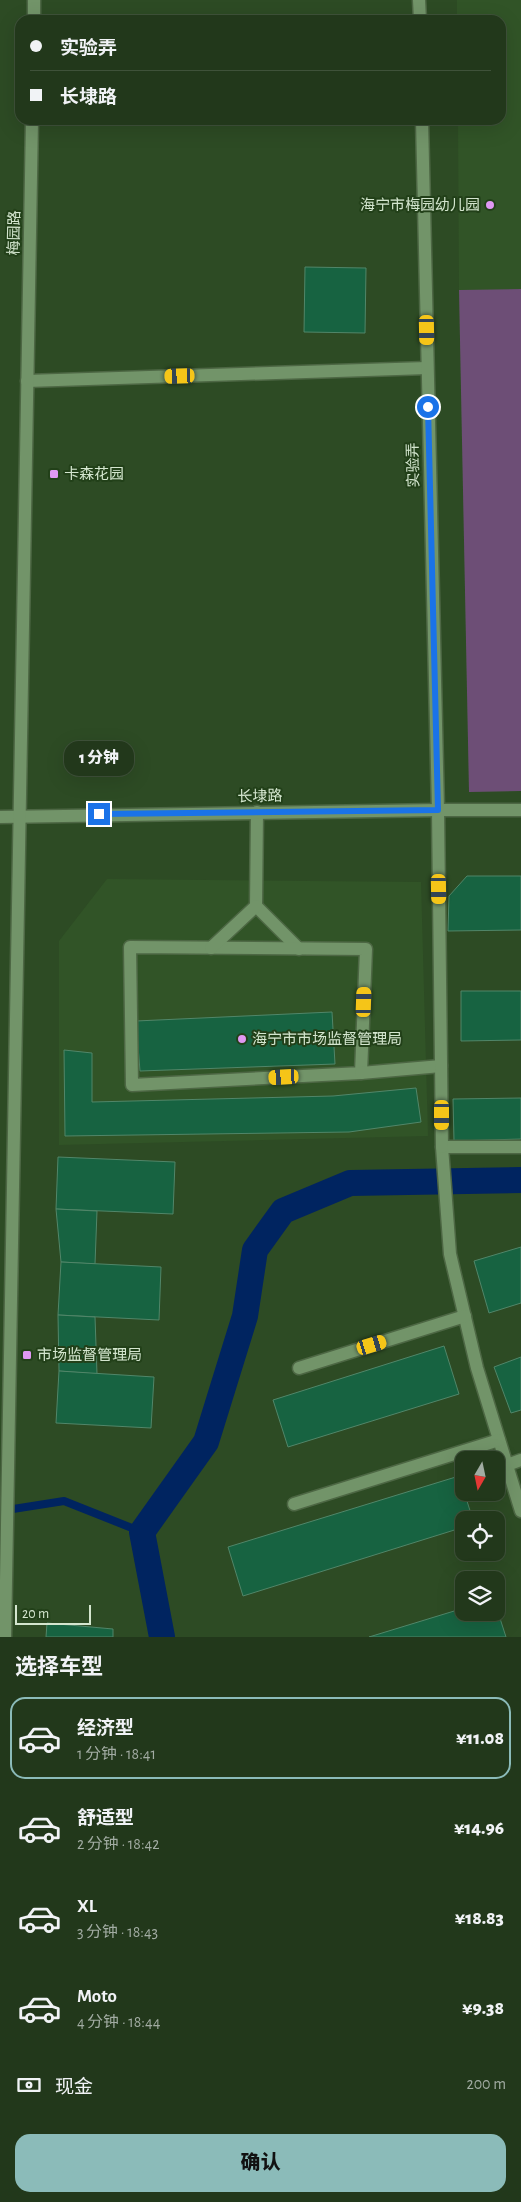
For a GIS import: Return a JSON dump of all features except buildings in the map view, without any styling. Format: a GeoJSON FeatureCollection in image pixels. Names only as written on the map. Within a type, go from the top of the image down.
{"type":"FeatureCollection","features":[{"type":"Feature","properties":{"kind":"street"},"geometry":{"type":"LineString","coordinates":[[34,0],[34,15]]}},
{"type":"Feature","properties":{"kind":"street"},"geometry":{"type":"LineString","coordinates":[[419,0],[420,15]]}},
{"type":"Feature","properties":{"kind":"street","name":"梅园路"},"geometry":{"type":"LineString","coordinates":[[5,1637],[32,125]]}},
{"type":"Feature","properties":{"kind":"street","name":"实验弄"},"geometry":{"type":"LineString","coordinates":[[422,125],[438,810],[442,1147],[450,1254],[477,1368],[521,1511]]}},
{"type":"Feature","properties":{"kind":"street"},"geometry":{"type":"LineString","coordinates":[[27,381],[428,368]]}},
{"type":"Feature","properties":{"kind":"street","name":"长埭路"},"geometry":{"type":"LineString","coordinates":[[0,817],[257,812],[521,810]]}},
{"type":"Feature","properties":{"kind":"street"},"geometry":{"type":"LineString","coordinates":[[257,812],[256,906],[299,949]]}},
{"type":"Feature","properties":{"kind":"street"},"geometry":{"type":"LineString","coordinates":[[211,948],[256,906]]}},
{"type":"Feature","properties":{"kind":"street"},"geometry":{"type":"LineString","coordinates":[[361,1073],[366,949],[130,947],[132,1085],[361,1073],[441,1066]]}},
{"type":"Feature","properties":{"kind":"street"},"geometry":{"type":"LineString","coordinates":[[442,1147],[521,1147]]}},
{"type":"Feature","properties":{"kind":"street"},"geometry":{"type":"LineString","coordinates":[[299,1368],[465,1316]]}},
{"type":"Feature","properties":{"kind":"street"},"geometry":{"type":"LineString","coordinates":[[294,1504],[499,1440]]}},
{"type":"Feature","properties":{"kind":"street"},"geometry":{"type":"LineString","coordinates":[[507,1465],[521,1460]]}},
{"type":"Feature","properties":{"kind":"shaded area"},"geometry":{"type":"Polygon","coordinates":[[[457,0],[521,0],[521,791],[469,792],[459,290],[458,125],[506,125],[506,15],[457,15],[457,0]]]}},
{"type":"Feature","properties":{"kind":"shaded area"},"geometry":{"type":"Polygon","coordinates":[[[521,289],[521,791],[469,792],[459,290],[521,289]]]}},
{"type":"Feature","properties":{"kind":"shaded area","name":"海宁市市场监督管理局"},"geometry":{"type":"Polygon","coordinates":[[[107,879],[421,882],[428,1136],[59,1145],[59,941],[107,879]]]}},
{"type":"Feature","properties":{"kind":"waterway"},"geometry":{"type":"LineString","coordinates":[[162,1637],[142,1532],[206,1442],[245,1316],[255,1250],[283,1211],[350,1183],[521,1180]]}},
{"type":"Feature","properties":{"kind":"waterway"},"geometry":{"type":"LineString","coordinates":[[0,1511],[64,1501],[142,1532]]}},
{"type":"Feature","properties":{"kind":"place","name":"海宁市梅园幼儿园"},"geometry":{"type":"Point","coordinates":[490,205]}},
{"type":"Feature","properties":{"kind":"place","name":"卡森花园"},"geometry":{"type":"Point","coordinates":[54,474]}},
{"type":"Feature","properties":{"kind":"place","name":"海宁市市场监督管理局"},"geometry":{"type":"Point","coordinates":[242,1039]}},
{"type":"Feature","properties":{"kind":"place","name":"市场监督管理局"},"geometry":{"type":"Point","coordinates":[27,1355]}},
{"type":"Feature","properties":{"kind":"route"},"geometry":{"type":"LineString","coordinates":[[99,814],[438,810],[428,407]]}}]}
